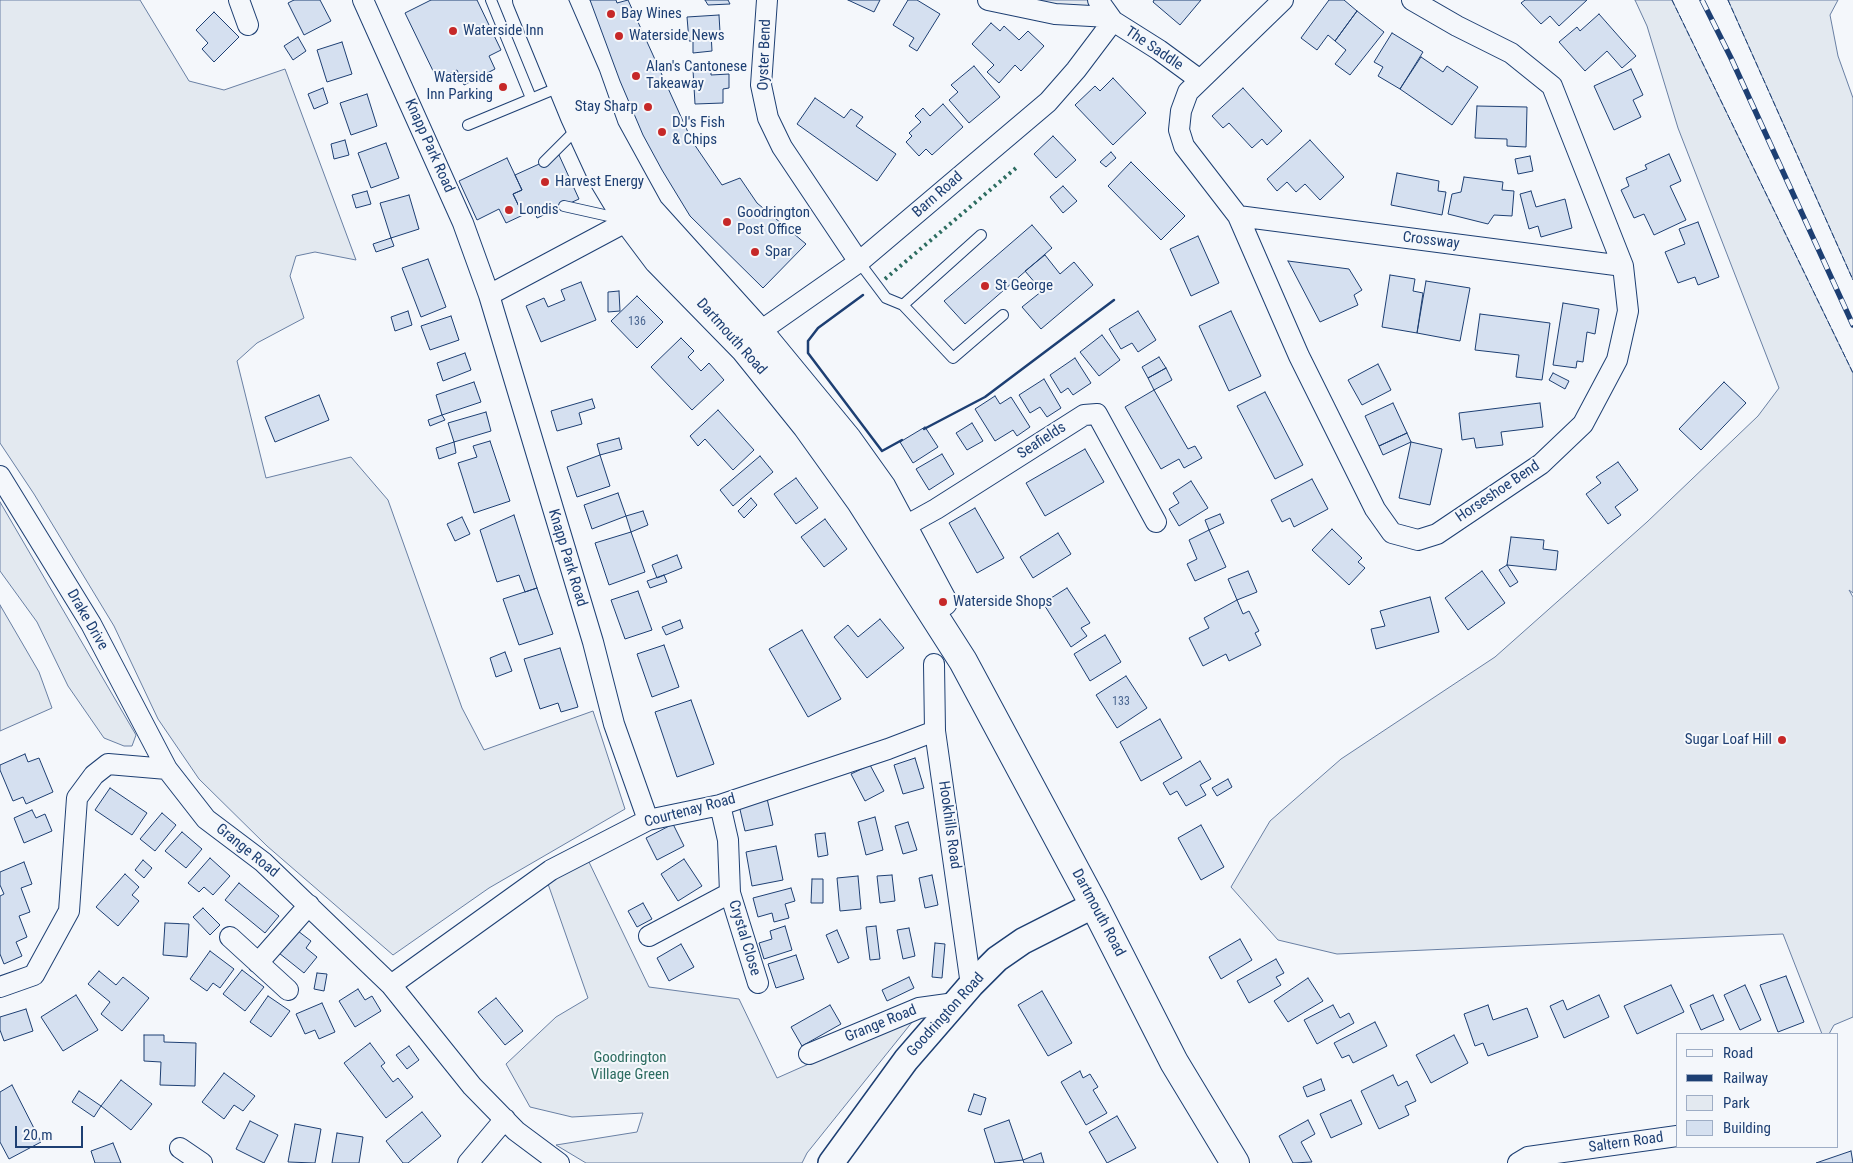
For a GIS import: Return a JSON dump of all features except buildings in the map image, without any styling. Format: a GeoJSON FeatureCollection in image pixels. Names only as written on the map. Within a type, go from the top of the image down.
{"type":"FeatureCollection","features":[{"type":"Feature","properties":{"kind":"main road","name":"Dartmouth Road"},"geometry":{"type":"LineString","coordinates":[[527,0],[574,81],[606,130],[638,215],[658,260],[752,341],[860,500],[894,533],[1094,905],[1174,1062],[1235,1163]]}},
{"type":"Feature","properties":{"kind":"main road","name":"Dartmouth Road"},"geometry":{"type":"LineString","coordinates":[[553,0],[574,81],[579,126],[604,180],[638,215]]}},
{"type":"Feature","properties":{"kind":"street"},"geometry":{"type":"LineString","coordinates":[[239,0],[248,25]]}},
{"type":"Feature","properties":{"kind":"street","name":"Knapp Park Road"},"geometry":{"type":"LineString","coordinates":[[363,0],[459,214],[489,295],[592,642],[614,724],[648,820]]}},
{"type":"Feature","properties":{"kind":"street","name":"Oyster Bend"},"geometry":{"type":"LineString","coordinates":[[767,0],[760,85],[768,118],[782,147],[859,262]]}},
{"type":"Feature","properties":{"kind":"street","name":"The Saddle"},"geometry":{"type":"LineString","coordinates":[[988,0],[1055,14],[1111,19]]}},
{"type":"Feature","properties":{"kind":"street","name":"The Saddle"},"geometry":{"type":"LineString","coordinates":[[1098,0],[1111,19],[1159,50],[1200,80]]}},
{"type":"Feature","properties":{"kind":"street"},"geometry":{"type":"LineString","coordinates":[[1200,80],[1283,0]]}},
{"type":"Feature","properties":{"kind":"street","name":"Horseshoe Bend"},"geometry":{"type":"LineString","coordinates":[[1200,80],[1188,92],[1181,111],[1178,130],[1184,146],[1238,216],[1299,356],[1375,509],[1392,533],[1418,540],[1438,534],[1541,464],[1583,424],[1617,360],[1628,311],[1624,266],[1552,86],[1511,52],[1457,26],[1412,0]]}},
{"type":"Feature","properties":{"kind":"street","name":"Barn Road"},"geometry":{"type":"LineString","coordinates":[[752,341],[859,262],[1048,102],[1076,70],[1111,19]]}},
{"type":"Feature","properties":{"kind":"street"},"geometry":{"type":"LineString","coordinates":[[489,295],[638,215]]}},
{"type":"Feature","properties":{"kind":"street","name":"Crossway"},"geometry":{"type":"LineString","coordinates":[[1238,216],[1624,266]]}},
{"type":"Feature","properties":{"kind":"street","name":"Seafields"},"geometry":{"type":"LineString","coordinates":[[894,533],[1084,415],[1097,414],[1156,522]]}},
{"type":"Feature","properties":{"kind":"street","name":"Drake Drive"},"geometry":{"type":"LineString","coordinates":[[0,476],[91,624],[167,769]]}},
{"type":"Feature","properties":{"kind":"street","name":"Hookhills Road"},"geometry":{"type":"LineString","coordinates":[[934,664],[935,731],[963,994]]}},
{"type":"Feature","properties":{"kind":"street","name":"Courtenay Road"},"geometry":{"type":"LineString","coordinates":[[391,985],[551,870],[648,820],[720,805],[888,750],[935,731]]}},
{"type":"Feature","properties":{"kind":"street"},"geometry":{"type":"LineString","coordinates":[[0,988],[34,975],[70,911],[77,798],[94,774],[108,764],[167,769]]}},
{"type":"Feature","properties":{"kind":"street","name":"Grange Road"},"geometry":{"type":"LineString","coordinates":[[167,769],[206,819],[263,862],[391,985],[472,1086],[516,1131],[559,1163]]}},
{"type":"Feature","properties":{"kind":"street","name":"Crystal Close"},"geometry":{"type":"LineString","coordinates":[[720,805],[728,840],[730,893],[758,983]]}},
{"type":"Feature","properties":{"kind":"street","name":"Crystal Close"},"geometry":{"type":"LineString","coordinates":[[649,936],[730,893]]}},
{"type":"Feature","properties":{"kind":"street"},"geometry":{"type":"LineString","coordinates":[[258,963],[309,905]]}},
{"type":"Feature","properties":{"kind":"street","name":"Goodrington Road"},"geometry":{"type":"LineString","coordinates":[[831,1163],[906,1060],[963,994],[997,959],[1023,941],[1094,905]]}},
{"type":"Feature","properties":{"kind":"street"},"geometry":{"type":"LineString","coordinates":[[230,937],[288,990]]}},
{"type":"Feature","properties":{"kind":"street","name":"Grange Road"},"geometry":{"type":"LineString","coordinates":[[809,1054],[919,1008],[963,994]]}},
{"type":"Feature","properties":{"kind":"street"},"geometry":{"type":"LineString","coordinates":[[468,1163],[505,1119]]}},
{"type":"Feature","properties":{"kind":"street","name":"Saltern Road"},"geometry":{"type":"LineString","coordinates":[[1518,1163],[1528,1157],[1676,1136]]}},
{"type":"Feature","properties":{"kind":"street"},"geometry":{"type":"LineString","coordinates":[[180,1148],[202,1163]]}},
{"type":"Feature","properties":{"kind":"lane"},"geometry":{"type":"LineString","coordinates":[[491,0],[531,98]]}},
{"type":"Feature","properties":{"kind":"lane"},"geometry":{"type":"LineString","coordinates":[[468,125],[574,81]]}},
{"type":"Feature","properties":{"kind":"lane"},"geometry":{"type":"LineString","coordinates":[[544,162],[579,126]]}},
{"type":"Feature","properties":{"kind":"lane"},"geometry":{"type":"LineString","coordinates":[[564,206],[638,215]]}},
{"type":"Feature","properties":{"kind":"lane"},"geometry":{"type":"LineString","coordinates":[[903,305],[981,235]]}},
{"type":"Feature","properties":{"kind":"lane"},"geometry":{"type":"LineString","coordinates":[[859,262],[886,298],[903,305],[953,358],[1003,315]]}},
{"type":"Feature","properties":{"kind":"green space"},"geometry":{"type":"Polygon","coordinates":[[[0,0],[140,0],[189,81],[224,90],[285,69],[356,260],[315,252],[296,256],[290,276],[304,318],[257,343],[237,361],[266,478],[351,457],[388,500],[462,708],[484,750],[593,711],[625,809],[489,888],[393,955],[267,846],[199,779],[158,719],[114,626],[34,494],[0,443],[0,0]]]}},
{"type":"Feature","properties":{"kind":"green space"},"geometry":{"type":"Polygon","coordinates":[[[1017,0],[1088,0],[1091,8],[1017,0]]]}},
{"type":"Feature","properties":{"kind":"green space"},"geometry":{"type":"Polygon","coordinates":[[[1635,0],[1672,0],[1853,373],[1853,593],[1849,590],[1853,597],[1853,1017],[1834,1025],[1830,1033],[1822,1033],[1783,934],[1337,954],[1278,940],[1231,887],[1270,821],[1341,759],[1495,657],[1647,522],[1758,416],[1779,388],[1678,128],[1647,26],[1635,0]]]}},
{"type":"Feature","properties":{"kind":"green space"},"geometry":{"type":"Polygon","coordinates":[[[1728,0],[1838,0],[1830,15],[1838,56],[1853,98],[1853,280],[1728,0]]]}},
{"type":"Feature","properties":{"kind":"green space"},"geometry":{"type":"Polygon","coordinates":[[[0,502],[136,735],[132,746],[124,746],[104,738],[68,686],[37,622],[0,571],[0,502]]]}},
{"type":"Feature","properties":{"kind":"green space"},"geometry":{"type":"Polygon","coordinates":[[[0,605],[39,672],[52,708],[0,731],[0,605]]]}},
{"type":"Feature","properties":{"kind":"green space","name":"Goodrington Village Green"},"geometry":{"type":"Polygon","coordinates":[[[588,860],[649,987],[739,999],[777,1078],[917,1016],[807,1153],[802,1163],[586,1163],[556,1145],[637,1132],[643,1113],[572,1117],[530,1107],[506,1064],[556,1017],[588,998],[547,881],[588,860]]]}},
{"type":"Feature","properties":{"kind":"railway"},"geometry":{"type":"LineString","coordinates":[[1702,0],[1731,58],[1853,325]]}},
{"type":"Feature","properties":{"kind":"hedge"},"geometry":{"type":"LineString","coordinates":[[885,279],[1016,168]]}},
{"type":"Feature","properties":{"kind":"fence"},"geometry":{"type":"LineString","coordinates":[[1672,0],[1853,373]]}},
{"type":"Feature","properties":{"kind":"fence"},"geometry":{"type":"LineString","coordinates":[[1728,0],[1853,280]]}},
{"type":"Feature","properties":{"kind":"wall"},"geometry":{"type":"LineString","coordinates":[[863,295],[818,328],[808,341],[808,353],[882,451],[902,440]]}},
{"type":"Feature","properties":{"kind":"wall"},"geometry":{"type":"LineString","coordinates":[[924,429],[985,397],[1114,300]]}},
{"type":"Feature","properties":{"kind":"place","name":"Bay Wines"},"geometry":{"type":"Point","coordinates":[611,14]}},
{"type":"Feature","properties":{"kind":"place","name":"Waterside Inn"},"geometry":{"type":"Point","coordinates":[453,31]}},
{"type":"Feature","properties":{"kind":"place","name":"Waterside News"},"geometry":{"type":"Point","coordinates":[619,36]}},
{"type":"Feature","properties":{"kind":"place","name":"Alan's Cantonese Takeaway"},"geometry":{"type":"Point","coordinates":[636,76]}},
{"type":"Feature","properties":{"kind":"place","name":"Waterside Inn Parking"},"geometry":{"type":"Point","coordinates":[503,87]}},
{"type":"Feature","properties":{"kind":"place","name":"Stay Sharp"},"geometry":{"type":"Point","coordinates":[648,107]}},
{"type":"Feature","properties":{"kind":"place","name":"DJ's Fish & Chips"},"geometry":{"type":"Point","coordinates":[662,132]}},
{"type":"Feature","properties":{"kind":"place","name":"Harvest Energy"},"geometry":{"type":"Point","coordinates":[545,182]}},
{"type":"Feature","properties":{"kind":"place","name":"Londis"},"geometry":{"type":"Point","coordinates":[509,210]}},
{"type":"Feature","properties":{"kind":"place","name":"Goodrington Post Office"},"geometry":{"type":"Point","coordinates":[727,222]}},
{"type":"Feature","properties":{"kind":"place","name":"Spar"},"geometry":{"type":"Point","coordinates":[755,252]}},
{"type":"Feature","properties":{"kind":"place","name":"St George"},"geometry":{"type":"Point","coordinates":[985,286]}},
{"type":"Feature","properties":{"kind":"place","name":"Waterside Shops"},"geometry":{"type":"Point","coordinates":[943,602]}},
{"type":"Feature","properties":{"kind":"place","name":"Sugar Loaf Hill"},"geometry":{"type":"Point","coordinates":[1782,740]}}]}
